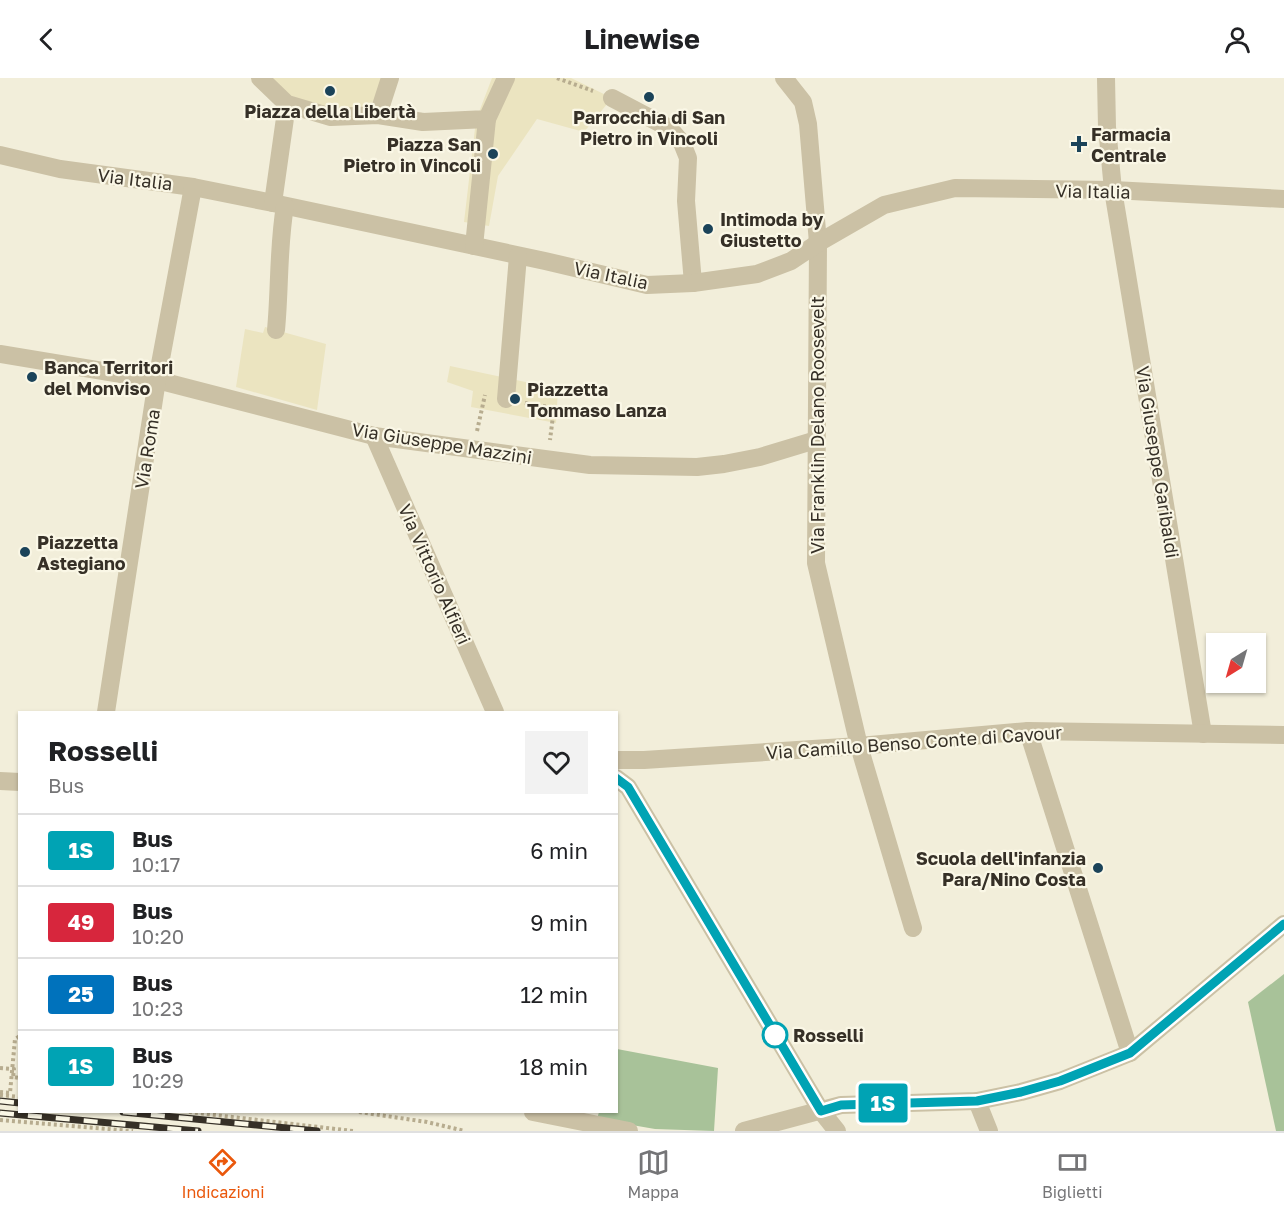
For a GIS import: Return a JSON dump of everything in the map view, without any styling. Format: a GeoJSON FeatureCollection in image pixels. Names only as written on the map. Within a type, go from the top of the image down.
{"type":"FeatureCollection","features":[{"type":"Feature","properties":{"kind":"street"},"geometry":{"type":"LineString","coordinates":[[260,78],[287,104],[331,117],[378,116],[423,122],[482,119]]}},
{"type":"Feature","properties":{"kind":"street"},"geometry":{"type":"LineString","coordinates":[[378,116],[390,78]]}},
{"type":"Feature","properties":{"kind":"street"},"geometry":{"type":"LineString","coordinates":[[474,246],[482,119],[506,78]]}},
{"type":"Feature","properties":{"kind":"street","name":"Via Franklin Delano Roosevelt"},"geometry":{"type":"LineString","coordinates":[[784,78],[803,102],[808,124],[818,243],[816,563],[859,746],[913,928]]}},
{"type":"Feature","properties":{"kind":"street","name":"Via Giuseppe Garibaldi"},"geometry":{"type":"LineString","coordinates":[[1106,78],[1107,127],[1113,190],[1203,734]]}},
{"type":"Feature","properties":{"kind":"street"},"geometry":{"type":"LineString","coordinates":[[612,98],[669,128],[682,143],[688,158],[686,201],[693,283]]}},
{"type":"Feature","properties":{"kind":"street"},"geometry":{"type":"LineString","coordinates":[[276,330],[280,282],[279,204],[287,104]]}},
{"type":"Feature","properties":{"kind":"street","name":"Via Italia"},"geometry":{"type":"LineString","coordinates":[[0,155],[60,170],[193,187],[279,204],[647,285],[693,283],[757,274],[791,261],[884,205],[955,188],[1113,190],[1284,199]]}},
{"type":"Feature","properties":{"kind":"street","name":"Via Roma"},"geometry":{"type":"LineString","coordinates":[[106,711],[157,380],[193,187]]}},
{"type":"Feature","properties":{"kind":"street"},"geometry":{"type":"LineString","coordinates":[[506,399],[518,256]]}},
{"type":"Feature","properties":{"kind":"street","name":"Via Giuseppe Mazzini"},"geometry":{"type":"LineString","coordinates":[[0,354],[157,380],[375,436],[590,465],[697,467],[760,457],[816,440]]}},
{"type":"Feature","properties":{"kind":"street","name":"Via Vittorio Alfieri"},"geometry":{"type":"LineString","coordinates":[[375,436],[495,711]]}},
{"type":"Feature","properties":{"kind":"street"},"geometry":{"type":"LineString","coordinates":[[1028,731],[1130,1053]]}},
{"type":"Feature","properties":{"kind":"street","name":"Via Camillo Benso Conte di Cavour"},"geometry":{"type":"LineString","coordinates":[[618,760],[859,746],[1028,731],[1284,735]]}},
{"type":"Feature","properties":{"kind":"street"},"geometry":{"type":"LineString","coordinates":[[638,760],[631,774],[622,783],[821,1111],[837,1131]]}},
{"type":"Feature","properties":{"kind":"street"},"geometry":{"type":"LineString","coordinates":[[0,781],[18,782]]}},
{"type":"Feature","properties":{"kind":"street"},"geometry":{"type":"LineString","coordinates":[[744,1131],[841,1105],[977,1101],[1060,1081],[1130,1053],[1284,924]]}},
{"type":"Feature","properties":{"kind":"street"},"geometry":{"type":"LineString","coordinates":[[977,1101],[989,1131]]}},
{"type":"Feature","properties":{"kind":"street"},"geometry":{"type":"LineString","coordinates":[[538,1113],[629,1131]]}},
{"type":"Feature","properties":{"kind":"path"},"geometry":{"type":"LineString","coordinates":[[557,78],[612,98]]}},
{"type":"Feature","properties":{"kind":"path"},"geometry":{"type":"LineString","coordinates":[[473,449],[484,395]]}},
{"type":"Feature","properties":{"kind":"path"},"geometry":{"type":"LineString","coordinates":[[506,399],[554,408],[547,459]]}},
{"type":"Feature","properties":{"kind":"path"},"geometry":{"type":"LineString","coordinates":[[0,1094],[10,1093],[15,1039],[18,1037]]}},
{"type":"Feature","properties":{"kind":"path"},"geometry":{"type":"LineString","coordinates":[[0,1068],[12,1069]]}},
{"type":"Feature","properties":{"kind":"path"},"geometry":{"type":"LineString","coordinates":[[12,1069],[13,1077],[18,1078]]}},
{"type":"Feature","properties":{"kind":"path"},"geometry":{"type":"LineString","coordinates":[[0,1094],[18,1097]]}},
{"type":"Feature","properties":{"kind":"path"},"geometry":{"type":"LineString","coordinates":[[198,1113],[353,1131]]}},
{"type":"Feature","properties":{"kind":"path"},"geometry":{"type":"LineString","coordinates":[[366,1113],[427,1122],[465,1131]]}},
{"type":"Feature","properties":{"kind":"path"},"geometry":{"type":"LineString","coordinates":[[0,1120],[133,1131]]}},
{"type":"Feature","properties":{"kind":"green space"},"geometry":{"type":"Polygon","coordinates":[[[1284,974],[1284,1131],[1276,1131],[1248,1002],[1284,974]]]}},
{"type":"Feature","properties":{"kind":"green space"},"geometry":{"type":"Polygon","coordinates":[[[618,1049],[718,1068],[714,1131],[655,1129],[597,1119],[599,1113],[618,1113],[618,1049]]]}},
{"type":"Feature","properties":{"kind":"shaded area","name":"Piazza della Libertà"},"geometry":{"type":"Polygon","coordinates":[[[260,78],[390,78],[378,115],[287,104],[260,78]]]}},
{"type":"Feature","properties":{"kind":"shaded area","name":"Piazza San Pietro in Vincoli"},"geometry":{"type":"Polygon","coordinates":[[[492,78],[571,78],[612,98],[584,132],[537,119],[498,176],[489,226],[464,222],[476,120],[492,78]]]}},
{"type":"Feature","properties":{"kind":"shaded area"},"geometry":{"type":"Polygon","coordinates":[[[265,327],[326,344],[317,410],[236,387],[245,329],[263,333],[265,327]]]}},
{"type":"Feature","properties":{"kind":"shaded area","name":"Piazzetta Tommaso Lanza"},"geometry":{"type":"Polygon","coordinates":[[[450,366],[558,389],[556,423],[471,407],[473,391],[447,382],[450,366]]]}},
{"type":"Feature","properties":{"kind":"railway"},"geometry":{"type":"LineString","coordinates":[[0,1101],[18,1103]]}},
{"type":"Feature","properties":{"kind":"railway"},"geometry":{"type":"LineString","coordinates":[[0,1113],[198,1131]]}},
{"type":"Feature","properties":{"kind":"railway"},"geometry":{"type":"LineString","coordinates":[[133,1113],[317,1131]]}},
{"type":"Feature","properties":{"kind":"bus line","name":"1S"},"geometry":{"type":"LineString","coordinates":[[618,779],[628,787],[821,1111],[841,1105],[869,1103],[977,1101],[1060,1081],[1130,1053],[1284,924]]}},
{"type":"Feature","properties":{"kind":"place","name":"Piazza della Libertà"},"geometry":{"type":"Point","coordinates":[330,91]}},
{"type":"Feature","properties":{"kind":"place","name":"Parrocchia di San Pietro in Vincoli"},"geometry":{"type":"Point","coordinates":[649,97]}},
{"type":"Feature","properties":{"kind":"place","name":"Farmacia Centrale"},"geometry":{"type":"Point","coordinates":[1079,144]}},
{"type":"Feature","properties":{"kind":"place","name":"Piazza San Pietro in Vincoli"},"geometry":{"type":"Point","coordinates":[493,154]}},
{"type":"Feature","properties":{"kind":"place","name":"Intimoda by Giustetto"},"geometry":{"type":"Point","coordinates":[708,229]}},
{"type":"Feature","properties":{"kind":"place","name":"Banca Territori del Monviso"},"geometry":{"type":"Point","coordinates":[32,377]}},
{"type":"Feature","properties":{"kind":"place","name":"Piazzetta Tommaso Lanza"},"geometry":{"type":"Point","coordinates":[515,399]}},
{"type":"Feature","properties":{"kind":"place","name":"Piazzetta Astegiano"},"geometry":{"type":"Point","coordinates":[25,552]}},
{"type":"Feature","properties":{"kind":"place","name":"Scuola dell'infanzia Para/Nino Costa"},"geometry":{"type":"Point","coordinates":[1098,868]}},
{"type":"Feature","properties":{"kind":"place","name":"Rosselli"},"geometry":{"type":"Point","coordinates":[775,1035]}}]}
